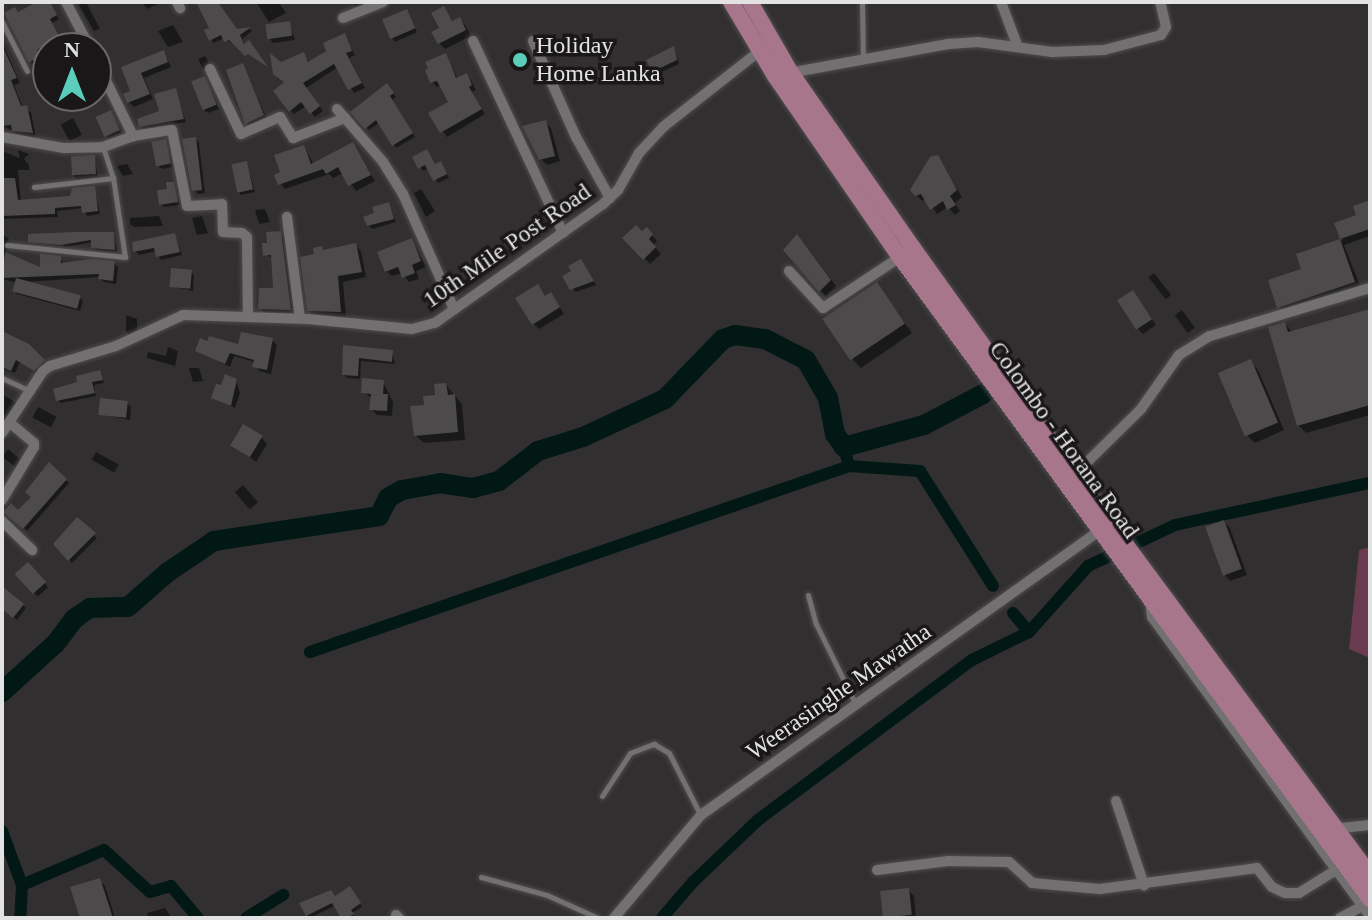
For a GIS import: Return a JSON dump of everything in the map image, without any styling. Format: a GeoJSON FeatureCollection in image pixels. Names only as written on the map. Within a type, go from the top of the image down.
{"type":"FeatureCollection","features":[{"type":"Feature","properties":{"kind":"main road","name":"Colombo - Horana Road"},"geometry":{"type":"LineString","coordinates":[[731,2],[768,46]]}},
{"type":"Feature","properties":{"kind":"main road","name":"Colombo - Horana Road"},"geometry":{"type":"LineString","coordinates":[[750,2],[783,74],[900,257],[1071,478]]}},
{"type":"Feature","properties":{"kind":"main road","name":"Colombo - Horana Road"},"geometry":{"type":"LineString","coordinates":[[783,74],[1151,593],[1329,829],[1370,875]]}},
{"type":"Feature","properties":{"kind":"main road","name":"Colombo - Horana Road"},"geometry":{"type":"LineString","coordinates":[[1329,829],[1342,867],[1366,902]]}},
{"type":"Feature","properties":{"kind":"street"},"geometry":{"type":"LineString","coordinates":[[66,2],[82,32]]}},
{"type":"Feature","properties":{"kind":"street"},"geometry":{"type":"LineString","coordinates":[[343,18],[383,2]]}},
{"type":"Feature","properties":{"kind":"street"},"geometry":{"type":"LineString","coordinates":[[1001,2],[1018,47]]}},
{"type":"Feature","properties":{"kind":"street"},"geometry":{"type":"LineString","coordinates":[[783,74],[948,44],[978,42],[1052,52],[1104,50],[1156,38],[1166,27],[1160,2]]}},
{"type":"Feature","properties":{"kind":"street"},"geometry":{"type":"LineString","coordinates":[[473,41],[563,233]]}},
{"type":"Feature","properties":{"kind":"street"},"geometry":{"type":"LineString","coordinates":[[533,41],[576,137],[610,198]]}},
{"type":"Feature","properties":{"kind":"street","name":"10th Mile Post Road"},"geometry":{"type":"LineString","coordinates":[[2,433],[50,366],[116,346],[183,315],[300,318],[412,329],[435,323],[610,198],[639,153],[663,127],[768,46]]}},
{"type":"Feature","properties":{"kind":"street"},"geometry":{"type":"LineString","coordinates":[[210,69],[241,134],[280,117],[293,138],[341,114],[383,162],[403,194],[454,309]]}},
{"type":"Feature","properties":{"kind":"street"},"geometry":{"type":"LineString","coordinates":[[112,93],[133,136]]}},
{"type":"Feature","properties":{"kind":"street"},"geometry":{"type":"LineString","coordinates":[[2,137],[64,148],[103,147],[133,136],[172,130],[187,206],[222,204],[223,232],[242,233],[247,237],[248,317]]}},
{"type":"Feature","properties":{"kind":"street"},"geometry":{"type":"LineString","coordinates":[[287,217],[300,318]]}},
{"type":"Feature","properties":{"kind":"street"},"geometry":{"type":"LineString","coordinates":[[789,271],[823,308],[900,257]]}},
{"type":"Feature","properties":{"kind":"street"},"geometry":{"type":"LineString","coordinates":[[1071,478],[1141,409],[1179,355],[1210,336],[1370,288]]}},
{"type":"Feature","properties":{"kind":"street"},"geometry":{"type":"LineString","coordinates":[[2,500],[34,447],[34,443],[11,424]]}},
{"type":"Feature","properties":{"kind":"street"},"geometry":{"type":"LineString","coordinates":[[2,521],[32,550]]}},
{"type":"Feature","properties":{"kind":"street","name":"Weerasinghe Mawatha"},"geometry":{"type":"LineString","coordinates":[[614,918],[701,815],[1108,531]]}},
{"type":"Feature","properties":{"kind":"street"},"geometry":{"type":"LineString","coordinates":[[877,870],[948,861],[1009,862],[1032,883],[1100,889],[1257,868],[1272,887],[1285,893],[1299,893],[1342,867],[1161,629],[1150,610],[1151,593]]}},
{"type":"Feature","properties":{"kind":"street"},"geometry":{"type":"LineString","coordinates":[[1116,801],[1144,885]]}},
{"type":"Feature","properties":{"kind":"street"},"geometry":{"type":"LineString","coordinates":[[1329,829],[1370,825]]}},
{"type":"Feature","properties":{"kind":"street"},"geometry":{"type":"LineString","coordinates":[[1340,918],[1366,902],[1370,916]]}},
{"type":"Feature","properties":{"kind":"lane"},"geometry":{"type":"LineString","coordinates":[[862,2],[863,60]]}},
{"type":"Feature","properties":{"kind":"lane"},"geometry":{"type":"LineString","coordinates":[[2,22],[27,71]]}},
{"type":"Feature","properties":{"kind":"lane"},"geometry":{"type":"LineString","coordinates":[[7,245],[125,257],[113,178],[103,147]]}},
{"type":"Feature","properties":{"kind":"lane"},"geometry":{"type":"LineString","coordinates":[[34,187],[113,178]]}},
{"type":"Feature","properties":{"kind":"lane"},"geometry":{"type":"LineString","coordinates":[[2,378],[30,391]]}},
{"type":"Feature","properties":{"kind":"lane"},"geometry":{"type":"LineString","coordinates":[[808,595],[816,624],[856,704]]}},
{"type":"Feature","properties":{"kind":"lane"},"geometry":{"type":"LineString","coordinates":[[602,796],[630,753],[654,744],[669,753],[701,815]]}},
{"type":"Feature","properties":{"kind":"lane"},"geometry":{"type":"LineString","coordinates":[[481,877],[547,895],[598,918]]}},
{"type":"Feature","properties":{"kind":"shaded area"},"geometry":{"type":"Polygon","coordinates":[[[1370,547],[1370,658],[1349,649],[1359,550],[1370,547]]]}},
{"type":"Feature","properties":{"kind":"building"},"geometry":{"type":"Polygon","coordinates":[[[37,2],[50,2],[57,15],[50,19],[57,32],[32,32],[32,61],[29,63],[4,13],[15,7],[18,12],[37,2]]]}},
{"type":"Feature","properties":{"kind":"building"},"geometry":{"type":"Polygon","coordinates":[[[196,2],[218,2],[237,29],[251,27],[240,35],[244,44],[249,40],[268,67],[248,54],[245,56],[229,40],[224,42],[221,35],[209,41],[204,30],[209,28],[196,2]]]}},
{"type":"Feature","properties":{"kind":"building"},"geometry":{"type":"Polygon","coordinates":[[[444,6],[452,21],[460,17],[466,30],[438,44],[431,32],[439,28],[431,13],[444,6]]]}},
{"type":"Feature","properties":{"kind":"building"},"geometry":{"type":"Polygon","coordinates":[[[407,9],[415,28],[390,39],[382,20],[407,9]]]}},
{"type":"Feature","properties":{"kind":"building"},"geometry":{"type":"Polygon","coordinates":[[[290,21],[292,36],[267,39],[265,24],[290,21]]]}},
{"type":"Feature","properties":{"kind":"building"},"geometry":{"type":"Polygon","coordinates":[[[345,33],[352,51],[346,53],[362,83],[348,90],[334,64],[303,83],[320,106],[310,114],[301,102],[289,112],[273,91],[284,82],[273,74],[270,53],[281,62],[304,52],[308,62],[326,51],[323,43],[345,33]]]}},
{"type":"Feature","properties":{"kind":"building"},"geometry":{"type":"Polygon","coordinates":[[[2,45],[17,78],[11,80],[21,106],[27,105],[33,133],[12,131],[11,125],[2,126],[2,45]]]}},
{"type":"Feature","properties":{"kind":"building"},"geometry":{"type":"Polygon","coordinates":[[[674,46],[677,60],[652,72],[646,60],[674,46]]]}},
{"type":"Feature","properties":{"kind":"building"},"geometry":{"type":"Polygon","coordinates":[[[164,50],[168,62],[141,73],[150,94],[127,103],[123,94],[130,91],[121,67],[164,50]]]}},
{"type":"Feature","properties":{"kind":"building"},"geometry":{"type":"Polygon","coordinates":[[[446,53],[456,78],[467,73],[472,85],[469,87],[482,109],[440,133],[428,113],[448,102],[437,81],[430,83],[425,62],[446,53]]]}},
{"type":"Feature","properties":{"kind":"building"},"geometry":{"type":"Polygon","coordinates":[[[243,63],[264,115],[245,124],[226,70],[243,63]]]}},
{"type":"Feature","properties":{"kind":"building"},"geometry":{"type":"Polygon","coordinates":[[[205,76],[217,105],[203,110],[191,82],[205,76]]]}},
{"type":"Feature","properties":{"kind":"building"},"geometry":{"type":"Polygon","coordinates":[[[387,83],[394,93],[390,96],[413,133],[392,146],[376,120],[365,129],[350,112],[387,83]]]}},
{"type":"Feature","properties":{"kind":"building"},"geometry":{"type":"Polygon","coordinates":[[[176,88],[184,119],[139,127],[137,119],[159,111],[154,94],[176,88]]]}},
{"type":"Feature","properties":{"kind":"building"},"geometry":{"type":"Polygon","coordinates":[[[112,112],[120,130],[104,137],[95,117],[112,112]]]}},
{"type":"Feature","properties":{"kind":"building"},"geometry":{"type":"Polygon","coordinates":[[[546,120],[555,156],[539,160],[522,126],[546,120]]]}},
{"type":"Feature","properties":{"kind":"building"},"geometry":{"type":"Polygon","coordinates":[[[196,137],[202,190],[192,191],[182,139],[196,137]]]}},
{"type":"Feature","properties":{"kind":"building"},"geometry":{"type":"Polygon","coordinates":[[[166,139],[171,164],[156,166],[151,142],[166,139]]]}},
{"type":"Feature","properties":{"kind":"building"},"geometry":{"type":"Polygon","coordinates":[[[353,142],[371,175],[348,186],[338,167],[326,174],[323,169],[278,185],[274,175],[280,172],[274,155],[304,145],[311,164],[353,142]]]}},
{"type":"Feature","properties":{"kind":"building"},"geometry":{"type":"Polygon","coordinates":[[[427,149],[435,164],[441,161],[447,174],[433,181],[425,165],[418,169],[412,157],[427,149]]]}},
{"type":"Feature","properties":{"kind":"building"},"geometry":{"type":"Polygon","coordinates":[[[95,155],[96,174],[72,175],[71,156],[95,155]]]}},
{"type":"Feature","properties":{"kind":"building"},"geometry":{"type":"Polygon","coordinates":[[[938,155],[957,190],[950,196],[956,205],[947,210],[943,201],[930,210],[921,194],[915,196],[910,190],[930,157],[938,155]]]}},
{"type":"Feature","properties":{"kind":"building"},"geometry":{"type":"Polygon","coordinates":[[[247,161],[253,189],[237,193],[231,164],[247,161]]]}},
{"type":"Feature","properties":{"kind":"building"},"geometry":{"type":"Polygon","coordinates":[[[2,178],[15,178],[18,200],[70,196],[72,188],[95,186],[98,211],[82,213],[81,206],[55,208],[55,214],[2,216],[2,178]]]}},
{"type":"Feature","properties":{"kind":"building"},"geometry":{"type":"Polygon","coordinates":[[[166,182],[174,182],[178,202],[159,205],[157,190],[167,189],[166,182]]]}},
{"type":"Feature","properties":{"kind":"building"},"geometry":{"type":"Polygon","coordinates":[[[1370,200],[1370,229],[1340,239],[1334,223],[1356,215],[1353,206],[1370,200]]]}},
{"type":"Feature","properties":{"kind":"building"},"geometry":{"type":"Polygon","coordinates":[[[389,202],[394,219],[367,226],[363,217],[374,213],[372,207],[389,202]]]}},
{"type":"Feature","properties":{"kind":"building"},"geometry":{"type":"Polygon","coordinates":[[[636,225],[642,231],[647,227],[653,234],[649,239],[656,247],[643,260],[622,238],[636,225]]]}},
{"type":"Feature","properties":{"kind":"building"},"geometry":{"type":"Polygon","coordinates":[[[281,231],[291,310],[258,309],[259,288],[273,288],[271,255],[263,256],[262,243],[267,243],[266,232],[281,231]]]}},
{"type":"Feature","properties":{"kind":"building"},"geometry":{"type":"Polygon","coordinates":[[[114,232],[115,250],[91,248],[91,240],[61,245],[28,242],[28,234],[114,232]]]}},
{"type":"Feature","properties":{"kind":"building"},"geometry":{"type":"Polygon","coordinates":[[[175,233],[180,252],[156,257],[154,248],[133,252],[132,242],[175,233]]]}},
{"type":"Feature","properties":{"kind":"building"},"geometry":{"type":"Polygon","coordinates":[[[797,234],[831,280],[819,292],[783,250],[797,234]]]}},
{"type":"Feature","properties":{"kind":"building"},"geometry":{"type":"Polygon","coordinates":[[[412,238],[421,261],[412,265],[415,273],[402,278],[398,267],[385,272],[377,252],[412,238]]]}},
{"type":"Feature","properties":{"kind":"building"},"geometry":{"type":"Polygon","coordinates":[[[1340,239],[1355,282],[1277,308],[1268,280],[1301,269],[1296,254],[1340,239]]]}},
{"type":"Feature","properties":{"kind":"building"},"geometry":{"type":"Polygon","coordinates":[[[356,243],[362,272],[338,276],[341,312],[307,311],[300,257],[314,254],[313,248],[322,246],[323,250],[356,243]]]}},
{"type":"Feature","properties":{"kind":"building"},"geometry":{"type":"Polygon","coordinates":[[[5,252],[40,267],[40,254],[61,256],[61,263],[91,259],[115,261],[113,281],[98,279],[99,274],[2,278],[5,252]]]}},
{"type":"Feature","properties":{"kind":"building"},"geometry":{"type":"Polygon","coordinates":[[[581,259],[594,281],[570,290],[562,276],[571,271],[568,266],[581,259]]]}},
{"type":"Feature","properties":{"kind":"building"},"geometry":{"type":"Polygon","coordinates":[[[171,268],[192,270],[190,289],[169,287],[171,268]]]}},
{"type":"Feature","properties":{"kind":"building"},"geometry":{"type":"Polygon","coordinates":[[[16,278],[81,295],[77,309],[12,292],[16,278]]]}},
{"type":"Feature","properties":{"kind":"building"},"geometry":{"type":"Polygon","coordinates":[[[877,282],[905,323],[850,360],[822,319],[877,282]]]}},
{"type":"Feature","properties":{"kind":"building"},"geometry":{"type":"Polygon","coordinates":[[[538,284],[545,296],[551,292],[560,307],[532,325],[515,298],[538,284]]]}},
{"type":"Feature","properties":{"kind":"building"},"geometry":{"type":"Polygon","coordinates":[[[1133,290],[1152,319],[1136,330],[1117,300],[1133,290]]]}},
{"type":"Feature","properties":{"kind":"building"},"geometry":{"type":"Polygon","coordinates":[[[1370,309],[1370,405],[1297,426],[1268,327],[1285,322],[1288,332],[1370,309]]]}},
{"type":"Feature","properties":{"kind":"building"},"geometry":{"type":"Polygon","coordinates":[[[2,331],[29,344],[45,360],[34,371],[16,360],[11,371],[2,367],[2,331]]]}},
{"type":"Feature","properties":{"kind":"building"},"geometry":{"type":"Polygon","coordinates":[[[241,332],[273,338],[267,370],[252,367],[254,360],[230,353],[225,364],[195,351],[200,338],[207,341],[209,336],[238,344],[241,332]]]}},
{"type":"Feature","properties":{"kind":"building"},"geometry":{"type":"Polygon","coordinates":[[[343,345],[393,350],[392,362],[359,358],[358,376],[342,375],[343,345]]]}},
{"type":"Feature","properties":{"kind":"building"},"geometry":{"type":"Polygon","coordinates":[[[1251,359],[1278,423],[1245,437],[1218,373],[1251,359]]]}},
{"type":"Feature","properties":{"kind":"building"},"geometry":{"type":"Polygon","coordinates":[[[100,370],[103,380],[92,382],[95,393],[56,401],[53,389],[77,382],[76,376],[100,370]]]}},
{"type":"Feature","properties":{"kind":"building"},"geometry":{"type":"Polygon","coordinates":[[[225,374],[237,379],[231,406],[211,398],[216,384],[221,385],[225,374]]]}},
{"type":"Feature","properties":{"kind":"building"},"geometry":{"type":"Polygon","coordinates":[[[362,378],[384,380],[383,394],[388,394],[387,411],[369,410],[371,394],[361,393],[362,378]]]}},
{"type":"Feature","properties":{"kind":"building"},"geometry":{"type":"Polygon","coordinates":[[[446,383],[448,395],[455,394],[458,432],[414,436],[410,406],[424,405],[423,396],[435,395],[434,384],[446,383]]]}},
{"type":"Feature","properties":{"kind":"building"},"geometry":{"type":"Polygon","coordinates":[[[100,398],[128,401],[126,418],[98,415],[100,398]]]}},
{"type":"Feature","properties":{"kind":"building"},"geometry":{"type":"Polygon","coordinates":[[[243,424],[263,436],[250,457],[230,445],[243,424]]]}},
{"type":"Feature","properties":{"kind":"building"},"geometry":{"type":"Polygon","coordinates":[[[49,462],[67,479],[23,529],[3,512],[11,503],[18,510],[31,497],[25,492],[49,462]]]}},
{"type":"Feature","properties":{"kind":"building"},"geometry":{"type":"Polygon","coordinates":[[[77,517],[96,533],[68,561],[53,544],[77,517]]]}},
{"type":"Feature","properties":{"kind":"building"},"geometry":{"type":"Polygon","coordinates":[[[1224,520],[1242,569],[1223,576],[1205,527],[1224,520]]]}},
{"type":"Feature","properties":{"kind":"building"},"geometry":{"type":"Polygon","coordinates":[[[28,562],[46,582],[33,594],[15,574],[28,562]]]}},
{"type":"Feature","properties":{"kind":"building"},"geometry":{"type":"Polygon","coordinates":[[[2,586],[24,604],[13,618],[2,609],[2,586]]]}},
{"type":"Feature","properties":{"kind":"building"},"geometry":{"type":"Polygon","coordinates":[[[100,878],[113,918],[80,918],[70,887],[100,878]]]}},
{"type":"Feature","properties":{"kind":"building"},"geometry":{"type":"Polygon","coordinates":[[[350,886],[361,903],[351,910],[354,914],[347,918],[341,918],[332,903],[306,916],[299,903],[331,890],[335,896],[350,886]]]}},
{"type":"Feature","properties":{"kind":"building"},"geometry":{"type":"Polygon","coordinates":[[[909,888],[912,915],[883,918],[880,891],[909,888]]]}},
{"type":"Feature","properties":{"kind":"waterway"},"geometry":{"type":"LineString","coordinates":[[2,692],[56,643],[74,619],[90,608],[128,607],[168,572],[214,541],[379,516],[388,498],[402,490],[440,483],[473,488],[499,481],[538,451],[583,437],[665,399],[723,339],[735,335],[765,339],[806,360],[828,398],[835,434],[844,447],[924,425],[983,394]]}},
{"type":"Feature","properties":{"kind":"waterway"},"geometry":{"type":"LineString","coordinates":[[310,652],[849,466],[844,447]]}},
{"type":"Feature","properties":{"kind":"waterway"},"geometry":{"type":"LineString","coordinates":[[849,466],[920,471],[993,586]]}},
{"type":"Feature","properties":{"kind":"waterway"},"geometry":{"type":"LineString","coordinates":[[662,918],[693,882],[758,820],[972,660],[1029,632],[1088,566],[1175,525],[1370,483]]}},
{"type":"Feature","properties":{"kind":"waterway"},"geometry":{"type":"LineString","coordinates":[[1013,613],[1029,632]]}},
{"type":"Feature","properties":{"kind":"waterway"},"geometry":{"type":"LineString","coordinates":[[2,831],[22,885],[20,918]]}},
{"type":"Feature","properties":{"kind":"waterway"},"geometry":{"type":"LineString","coordinates":[[22,885],[104,850],[150,892],[171,886],[198,918]]}},
{"type":"Feature","properties":{"kind":"waterway"},"geometry":{"type":"LineString","coordinates":[[246,918],[283,895]]}},
{"type":"Feature","properties":{"kind":"place","name":"Holiday Home Lanka"},"geometry":{"type":"Point","coordinates":[520,60]}}]}
